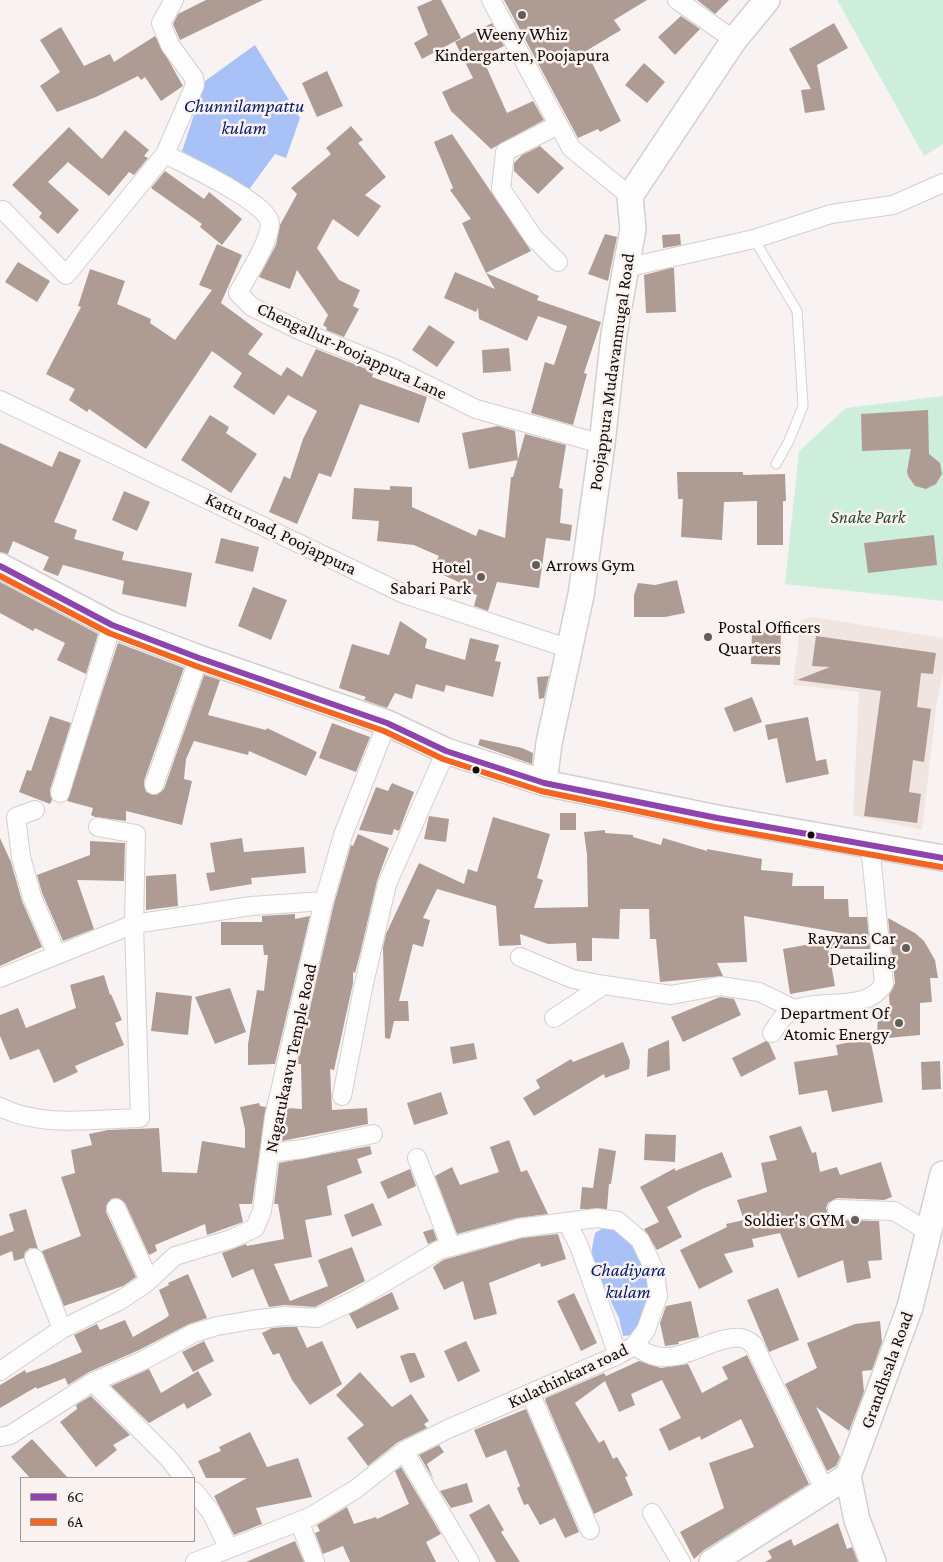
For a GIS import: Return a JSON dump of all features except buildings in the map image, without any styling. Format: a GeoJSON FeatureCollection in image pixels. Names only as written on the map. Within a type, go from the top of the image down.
{"type":"FeatureCollection","features":[{"type":"Feature","properties":{"kind":"main road"},"geometry":{"type":"LineString","coordinates":[[630,196],[734,40],[767,0]]}},
{"type":"Feature","properties":{"kind":"main road","name":"Poojappura Mudavanmugal Road"},"geometry":{"type":"LineString","coordinates":[[544,783],[549,743],[581,595],[602,444],[614,334],[625,268],[634,229],[630,196]]}},
{"type":"Feature","properties":{"kind":"main road"},"geometry":{"type":"LineString","coordinates":[[0,566],[112,625],[199,658],[387,723],[446,751],[544,783],[717,818],[943,858]]}},
{"type":"Feature","properties":{"kind":"main road","name":"Grandhsala Road"},"geometry":{"type":"LineString","coordinates":[[848,1476],[910,1307],[943,1174]]}},
{"type":"Feature","properties":{"kind":"main road"},"geometry":{"type":"LineString","coordinates":[[712,1562],[756,1532],[825,1492],[848,1476],[857,1520],[873,1562]]}},
{"type":"Feature","properties":{"kind":"street"},"geometry":{"type":"LineString","coordinates":[[2,210],[66,276],[165,154],[195,85],[194,78],[170,44],[161,22],[174,0]]}},
{"type":"Feature","properties":{"kind":"street"},"geometry":{"type":"LineString","coordinates":[[491,0],[571,148],[630,196]]}},
{"type":"Feature","properties":{"kind":"street"},"geometry":{"type":"LineString","coordinates":[[677,0],[734,40]]}},
{"type":"Feature","properties":{"kind":"street"},"geometry":{"type":"LineString","coordinates":[[558,125],[505,152],[501,189],[534,238],[558,262]]}},
{"type":"Feature","properties":{"kind":"street","name":"Chengallur-Poojappura Lane"},"geometry":{"type":"LineString","coordinates":[[165,154],[247,198],[262,208],[269,218],[270,226],[265,240],[238,293],[252,307],[303,332],[392,367],[476,409],[602,444]]}},
{"type":"Feature","properties":{"kind":"street"},"geometry":{"type":"LineString","coordinates":[[625,268],[754,239],[831,214],[893,205],[943,183]]}},
{"type":"Feature","properties":{"kind":"street","name":"Kattu road, Poojappura"},"geometry":{"type":"LineString","coordinates":[[0,400],[404,594],[570,649]]}},
{"type":"Feature","properties":{"kind":"street"},"geometry":{"type":"LineString","coordinates":[[60,793],[112,625]]}},
{"type":"Feature","properties":{"kind":"street"},"geometry":{"type":"LineString","coordinates":[[154,785],[199,658]]}},
{"type":"Feature","properties":{"kind":"street","name":"Nagarukaavu Temple Road"},"geometry":{"type":"LineString","coordinates":[[0,1371],[62,1328],[120,1301],[149,1280],[176,1256],[231,1239],[255,1228],[262,1210],[274,1117],[324,901],[343,835],[387,723]]}},
{"type":"Feature","properties":{"kind":"street"},"geometry":{"type":"LineString","coordinates":[[342,1096],[363,988],[387,884],[446,751]]}},
{"type":"Feature","properties":{"kind":"street"},"geometry":{"type":"LineString","coordinates":[[35,810],[16,817],[21,857],[32,897],[57,954]]}},
{"type":"Feature","properties":{"kind":"street"},"geometry":{"type":"LineString","coordinates":[[0,1107],[14,1114],[37,1118],[140,1118],[134,924],[136,834],[98,827]]}},
{"type":"Feature","properties":{"kind":"street"},"geometry":{"type":"LineString","coordinates":[[772,1033],[783,1017],[794,1009],[862,1000],[878,993],[884,984],[870,845]]}},
{"type":"Feature","properties":{"kind":"street"},"geometry":{"type":"LineString","coordinates":[[0,978],[134,924],[251,906],[324,901]]}},
{"type":"Feature","properties":{"kind":"street"},"geometry":{"type":"LineString","coordinates":[[520,957],[573,979],[604,985],[671,995],[720,986],[759,992],[794,1009]]}},
{"type":"Feature","properties":{"kind":"street"},"geometry":{"type":"LineString","coordinates":[[554,1018],[604,985]]}},
{"type":"Feature","properties":{"kind":"street"},"geometry":{"type":"LineString","coordinates":[[270,1153],[303,1149],[373,1134]]}},
{"type":"Feature","properties":{"kind":"street"},"geometry":{"type":"LineString","coordinates":[[417,1158],[451,1247]]}},
{"type":"Feature","properties":{"kind":"street"},"geometry":{"type":"LineString","coordinates":[[116,1208],[149,1280]]}},
{"type":"Feature","properties":{"kind":"street"},"geometry":{"type":"LineString","coordinates":[[837,1209],[894,1211],[929,1232]]}},
{"type":"Feature","properties":{"kind":"street","name":"Kulathinkara road"},"geometry":{"type":"LineString","coordinates":[[0,1437],[10,1435],[93,1382],[144,1360],[194,1333],[217,1326],[285,1316],[317,1318],[355,1300],[439,1250],[520,1228],[597,1218],[618,1220],[640,1240],[655,1271],[658,1296],[646,1330],[634,1346],[531,1394],[448,1429],[404,1451],[356,1489],[310,1517],[228,1547],[205,1560]]}},
{"type":"Feature","properties":{"kind":"street"},"geometry":{"type":"LineString","coordinates":[[567,1222],[579,1246],[598,1304],[618,1355]]}},
{"type":"Feature","properties":{"kind":"street"},"geometry":{"type":"LineString","coordinates":[[34,1258],[62,1328]]}},
{"type":"Feature","properties":{"kind":"street"},"geometry":{"type":"LineString","coordinates":[[634,1346],[649,1354],[663,1358],[683,1355],[731,1338],[742,1338],[754,1345],[825,1492]]}},
{"type":"Feature","properties":{"kind":"street"},"geometry":{"type":"LineString","coordinates":[[93,1382],[170,1460],[183,1477]]}},
{"type":"Feature","properties":{"kind":"street"},"geometry":{"type":"LineString","coordinates":[[531,1394],[590,1530]]}},
{"type":"Feature","properties":{"kind":"street"},"geometry":{"type":"LineString","coordinates":[[404,1451],[470,1562]]}},
{"type":"Feature","properties":{"kind":"street"},"geometry":{"type":"LineString","coordinates":[[195,1492],[211,1512],[228,1547]]}},
{"type":"Feature","properties":{"kind":"street"},"geometry":{"type":"LineString","coordinates":[[652,1513],[681,1562]]}},
{"type":"Feature","properties":{"kind":"street"},"geometry":{"type":"LineString","coordinates":[[299,1521],[315,1562]]}},
{"type":"Feature","properties":{"kind":"lane"},"geometry":{"type":"LineString","coordinates":[[754,239],[797,312],[803,406],[789,441],[776,464]]}},
{"type":"Feature","properties":{"kind":"shaded area"},"geometry":{"type":"Polygon","coordinates":[[[812,617],[943,638],[943,672],[936,708],[922,830],[853,815],[859,692],[793,685],[801,620],[812,617]]]}},
{"type":"Feature","properties":{"kind":"green space"},"geometry":{"type":"Polygon","coordinates":[[[837,0],[943,0],[943,144],[924,156],[837,0]]]}},
{"type":"Feature","properties":{"kind":"green space","name":"Snake Park"},"geometry":{"type":"Polygon","coordinates":[[[943,396],[943,601],[785,584],[799,451],[846,408],[943,396]]]}},
{"type":"Feature","properties":{"kind":"water","name":"Chunnilampattu kulam"},"geometry":{"type":"Polygon","coordinates":[[[255,45],[300,118],[286,158],[275,154],[248,191],[182,151],[205,81],[255,45]]]}},
{"type":"Feature","properties":{"kind":"water","name":"Chadiyara kulam"},"geometry":{"type":"Polygon","coordinates":[[[603,1228],[627,1228],[656,1280],[643,1334],[623,1336],[619,1318],[590,1259],[595,1233],[603,1228]]]}},
{"type":"Feature","properties":{"kind":"transit line","name":"6C"},"geometry":{"type":"LineString","coordinates":[[0,566],[112,625],[199,658],[387,723],[446,751],[544,783],[717,818],[943,858]]}},
{"type":"Feature","properties":{"kind":"transit line","name":"6A"},"geometry":{"type":"LineString","coordinates":[[0,576],[109,633],[196,666],[384,731],[443,759],[541,791],[715,827],[941,867]]}},
{"type":"Feature","properties":{"kind":"place","name":"Weeny Whiz Kindergarten, Poojapura"},"geometry":{"type":"Point","coordinates":[522,15]}},
{"type":"Feature","properties":{"kind":"place","name":"Arrows Gym"},"geometry":{"type":"Point","coordinates":[536,565]}},
{"type":"Feature","properties":{"kind":"place","name":"Hotel Sabari Park"},"geometry":{"type":"Point","coordinates":[481,577]}},
{"type":"Feature","properties":{"kind":"place","name":"Postal Officers Quarters"},"geometry":{"type":"Point","coordinates":[708,637]}},
{"type":"Feature","properties":{"kind":"place","name":"Rayyans Car Detailing"},"geometry":{"type":"Point","coordinates":[906,948]}},
{"type":"Feature","properties":{"kind":"place","name":"Department Of Atomic Energy"},"geometry":{"type":"Point","coordinates":[899,1023]}},
{"type":"Feature","properties":{"kind":"place","name":"Soldier's GYM"},"geometry":{"type":"Point","coordinates":[855,1220]}}]}
